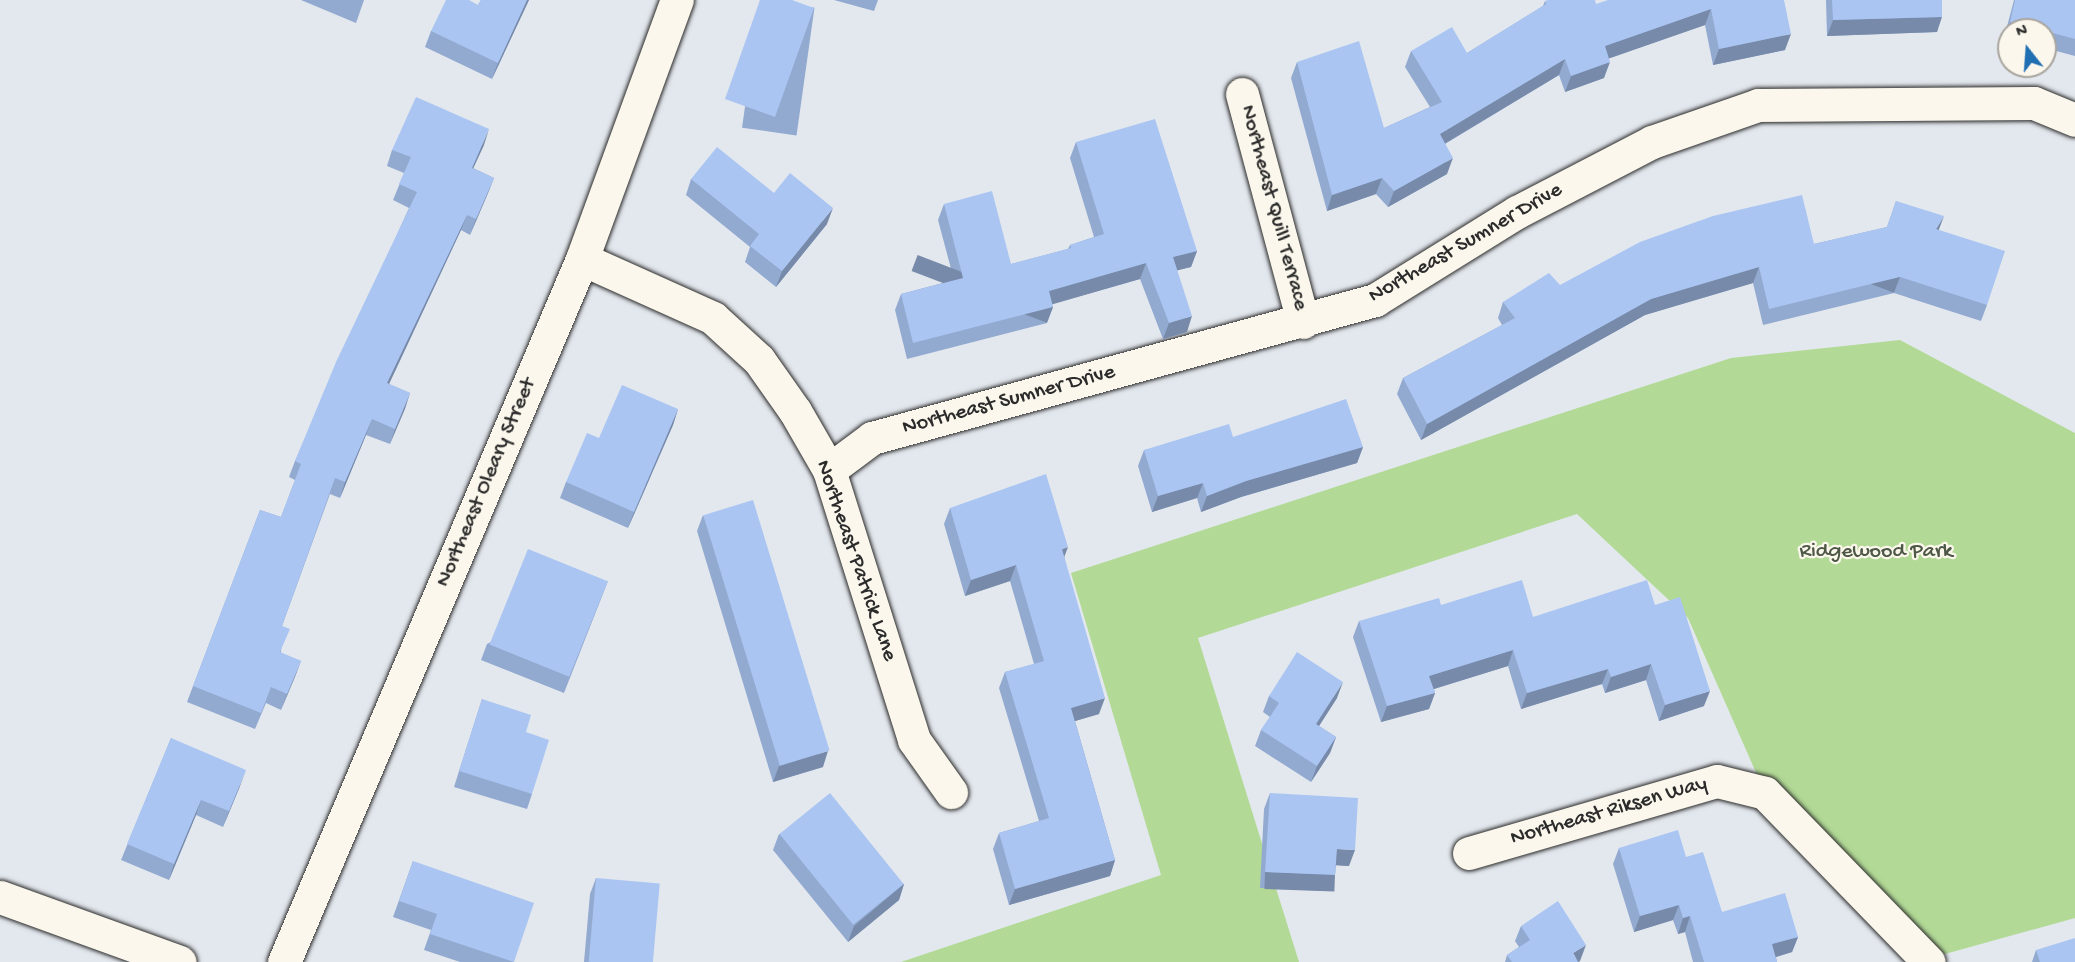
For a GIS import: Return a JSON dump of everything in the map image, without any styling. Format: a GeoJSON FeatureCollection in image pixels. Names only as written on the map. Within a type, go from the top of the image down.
{"type":"FeatureCollection","features":[{"type":"Feature","properties":{"kind":"street","name":"Northeast Oleary Street"},"geometry":{"type":"LineString","coordinates":[[284,962],[582,260],[677,0]]}},
{"type":"Feature","properties":{"kind":"street","name":"Northeast Quill Terrace"},"geometry":{"type":"LineString","coordinates":[[1242,94],[1303,322]]}},
{"type":"Feature","properties":{"kind":"street","name":"Northeast Sumner Drive"},"geometry":{"type":"LineString","coordinates":[[829,470],[872,438],[1303,322],[1375,300],[1517,212],[1652,142],[1758,105],[2034,103],[2075,120]]}},
{"type":"Feature","properties":{"kind":"street","name":"Northeast Patrick Lane"},"geometry":{"type":"LineString","coordinates":[[582,260],[713,318],[759,360],[829,470],[914,740],[951,792]]}},
{"type":"Feature","properties":{"kind":"street","name":"Northeast Riksen Way"},"geometry":{"type":"LineString","coordinates":[[1469,853],[1717,781],[1765,793],[1929,962]]}},
{"type":"Feature","properties":{"kind":"street"},"geometry":{"type":"LineString","coordinates":[[0,897],[180,962]]}},
{"type":"Feature","properties":{"kind":"green space","name":"Ridgewood Park"},"geometry":{"type":"Polygon","coordinates":[[[1900,340],[2075,433],[2075,918],[1927,959],[1765,793],[1688,618],[1577,514],[1198,638],[1299,962],[901,962],[1161,875],[1071,573],[1731,358],[1900,340]]]}},
{"type":"Feature","properties":{"kind":"building"},"geometry":{"type":"Polygon","coordinates":[[[446,0],[469,0],[478,5],[481,0],[527,0],[498,63],[431,31],[446,0]]]}},
{"type":"Feature","properties":{"kind":"building"},"geometry":{"type":"Polygon","coordinates":[[[760,0],[792,0],[814,8],[775,117],[725,99],[760,0]]]}},
{"type":"Feature","properties":{"kind":"building"},"geometry":{"type":"Polygon","coordinates":[[[1595,0],[1596,4],[1608,0],[1784,0],[1791,34],[1719,49],[1711,9],[1605,46],[1610,62],[1571,76],[1565,59],[1440,134],[1453,158],[1394,191],[1382,178],[1332,195],[1297,62],[1359,41],[1384,128],[1442,102],[1411,51],[1452,27],[1467,53],[1546,4],[1545,1],[1595,0]]]}},
{"type":"Feature","properties":{"kind":"building"},"geometry":{"type":"Polygon","coordinates":[[[1832,0],[1942,0],[1942,17],[1833,20],[1832,0]]]}},
{"type":"Feature","properties":{"kind":"building"},"geometry":{"type":"Polygon","coordinates":[[[2015,0],[2075,0],[2075,39],[2057,34],[2057,18],[2011,18],[2015,0]]]}},
{"type":"Feature","properties":{"kind":"building"},"geometry":{"type":"Polygon","coordinates":[[[416,97],[489,129],[472,168],[494,178],[476,219],[467,215],[387,383],[410,393],[395,429],[372,419],[345,482],[335,478],[282,626],[290,629],[280,652],[301,661],[287,694],[271,687],[261,713],[193,686],[260,510],[281,517],[301,464],[295,461],[336,362],[417,192],[399,184],[411,157],[392,150],[416,97]]]}},
{"type":"Feature","properties":{"kind":"building"},"geometry":{"type":"Polygon","coordinates":[[[1155,119],[1197,251],[1173,257],[1192,316],[1169,323],[1146,263],[1049,291],[1053,307],[913,343],[901,294],[963,278],[944,204],[992,191],[1011,264],[1071,248],[1070,245],[1104,234],[1076,142],[1155,119]]]}},
{"type":"Feature","properties":{"kind":"building"},"geometry":{"type":"Polygon","coordinates":[[[717,147],[774,193],[790,173],[833,208],[782,271],[750,246],[759,234],[691,179],[717,147]]]}},
{"type":"Feature","properties":{"kind":"building"},"geometry":{"type":"Polygon","coordinates":[[[1802,195],[1814,244],[1887,227],[1896,201],[1944,216],[1936,229],[2005,251],[1987,305],[1900,277],[1769,309],[1759,267],[1651,299],[1427,424],[1403,378],[1515,318],[1503,302],[1549,273],[1560,285],[1640,242],[1713,216],[1802,195]]]}},
{"type":"Feature","properties":{"kind":"building"},"geometry":{"type":"Polygon","coordinates":[[[622,385],[678,409],[634,512],[566,482],[587,433],[599,438],[622,385]]]}},
{"type":"Feature","properties":{"kind":"building"},"geometry":{"type":"Polygon","coordinates":[[[1346,399],[1363,447],[1246,481],[1207,496],[1203,483],[1158,496],[1144,450],[1229,424],[1233,437],[1346,399]]]}},
{"type":"Feature","properties":{"kind":"building"},"geometry":{"type":"Polygon","coordinates":[[[1046,474],[1068,547],[1062,549],[1105,698],[1071,708],[1115,860],[1015,889],[999,833],[1049,818],[1005,672],[1044,661],[1016,565],[971,580],[950,508],[1046,474]]]}},
{"type":"Feature","properties":{"kind":"building"},"geometry":{"type":"Polygon","coordinates":[[[753,500],[830,751],[780,766],[703,515],[753,500]]]}},
{"type":"Feature","properties":{"kind":"building"},"geometry":{"type":"Polygon","coordinates":[[[528,549],[608,581],[569,677],[489,644],[528,549]]]}},
{"type":"Feature","properties":{"kind":"building"},"geometry":{"type":"Polygon","coordinates":[[[1522,580],[1533,617],[1647,580],[1655,605],[1680,597],[1710,691],[1665,705],[1651,664],[1611,677],[1608,669],[1527,693],[1513,650],[1429,676],[1435,693],[1387,706],[1359,621],[1439,598],[1441,605],[1522,580]]]}},
{"type":"Feature","properties":{"kind":"building"},"geometry":{"type":"Polygon","coordinates":[[[1297,652],[1343,682],[1316,724],[1336,737],[1317,766],[1261,730],[1279,703],[1269,696],[1297,652]]]}},
{"type":"Feature","properties":{"kind":"building"},"geometry":{"type":"Polygon","coordinates":[[[482,699],[531,715],[526,732],[549,740],[532,794],[459,771],[482,699]]]}},
{"type":"Feature","properties":{"kind":"building"},"geometry":{"type":"Polygon","coordinates":[[[171,738],[246,770],[229,811],[201,800],[174,864],[127,844],[171,738]]]}},
{"type":"Feature","properties":{"kind":"building"},"geometry":{"type":"Polygon","coordinates":[[[830,793],[904,884],[853,925],[779,834],[830,793]]]}},
{"type":"Feature","properties":{"kind":"building"},"geometry":{"type":"Polygon","coordinates":[[[1270,793],[1358,798],[1355,850],[1337,849],[1335,875],[1265,872],[1270,793]]]}},
{"type":"Feature","properties":{"kind":"building"},"geometry":{"type":"Polygon","coordinates":[[[1678,830],[1686,857],[1703,852],[1722,912],[1785,893],[1798,937],[1772,944],[1777,962],[1704,962],[1690,916],[1683,918],[1679,905],[1640,916],[1619,848],[1678,830]]]}},
{"type":"Feature","properties":{"kind":"building"},"geometry":{"type":"Polygon","coordinates":[[[413,861],[534,903],[514,962],[430,934],[437,914],[399,901],[413,861]]]}},
{"type":"Feature","properties":{"kind":"building"},"geometry":{"type":"Polygon","coordinates":[[[596,878],[660,884],[653,962],[589,962],[596,878]]]}},
{"type":"Feature","properties":{"kind":"building"},"geometry":{"type":"Polygon","coordinates":[[[1558,901],[1586,945],[1573,953],[1578,962],[1512,962],[1507,955],[1530,940],[1521,926],[1558,901]]]}},
{"type":"Feature","properties":{"kind":"building"},"geometry":{"type":"Polygon","coordinates":[[[2075,938],[2075,962],[2040,962],[2036,950],[2075,938]]]}}]}
